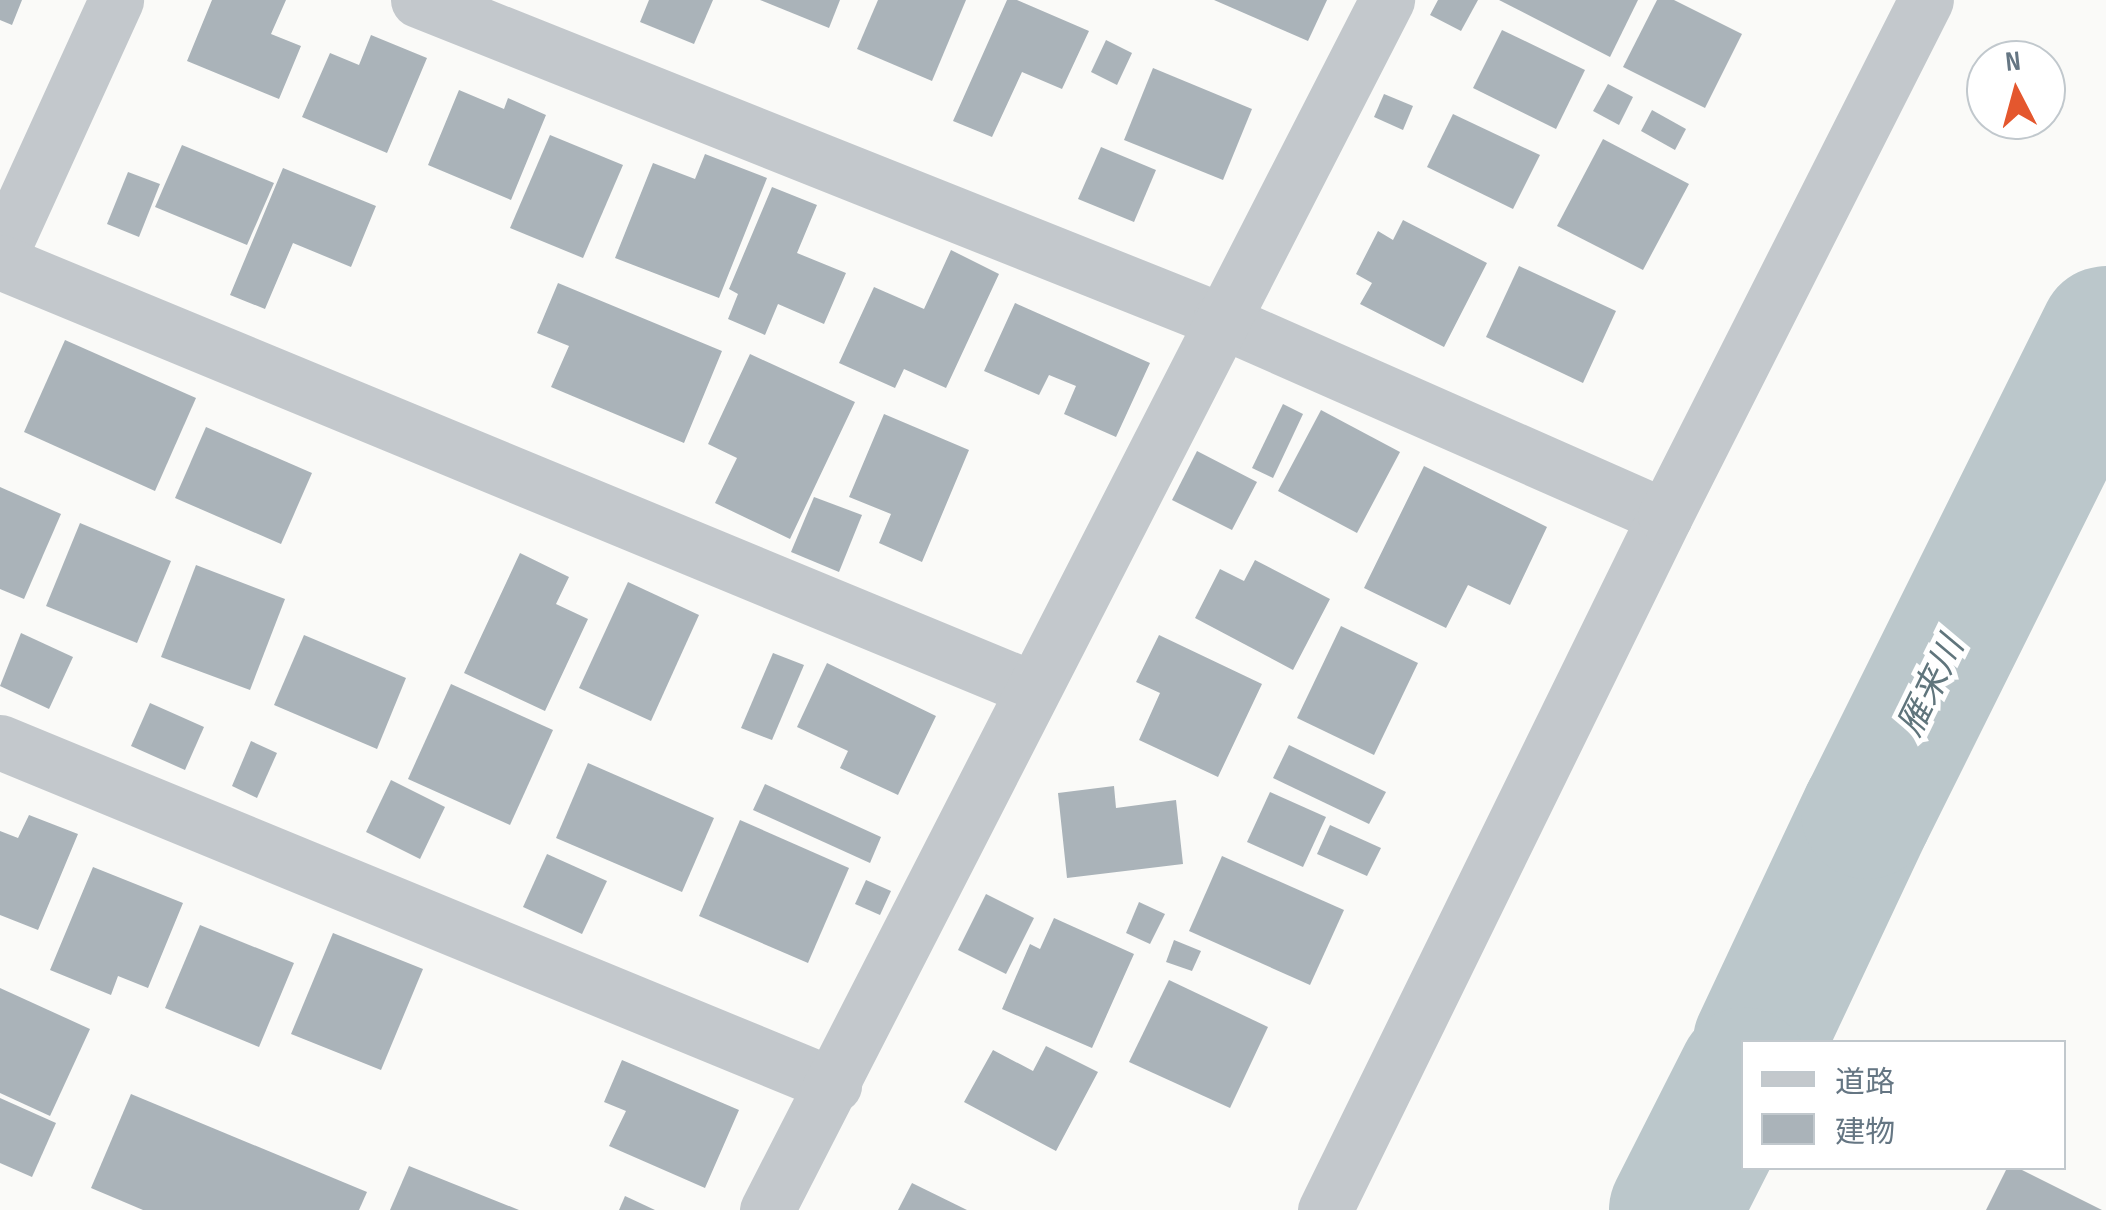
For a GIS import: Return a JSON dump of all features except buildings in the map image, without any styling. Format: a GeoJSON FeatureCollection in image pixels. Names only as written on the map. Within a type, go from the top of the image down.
{"type":"FeatureCollection","features":[{"type":"Feature","properties":{"kind":"street"},"geometry":{"type":"LineString","coordinates":[[116,0],[0,258],[1031,688]]}},
{"type":"Feature","properties":{"kind":"street"},"geometry":{"type":"LineString","coordinates":[[418,0],[1220,320],[1665,516]]}},
{"type":"Feature","properties":{"kind":"street"},"geometry":{"type":"LineString","coordinates":[[767,1210],[834,1085],[1031,688],[1387,0]]}},
{"type":"Feature","properties":{"kind":"street"},"geometry":{"type":"LineString","coordinates":[[1325,1210],[1665,516],[1926,0]]}},
{"type":"Feature","properties":{"kind":"street"},"geometry":{"type":"LineString","coordinates":[[0,742],[834,1085]]}},
{"type":"Feature","properties":{"kind":"waterway","name":"雁来川"},"geometry":{"type":"LineString","coordinates":[[1760,1040],[1867,813],[2106,332]]}},
{"type":"Feature","properties":{"kind":"waterway","name":"雁来川"},"geometry":{"type":"LineString","coordinates":[[1675,1210],[1741,1080]]}}]}
